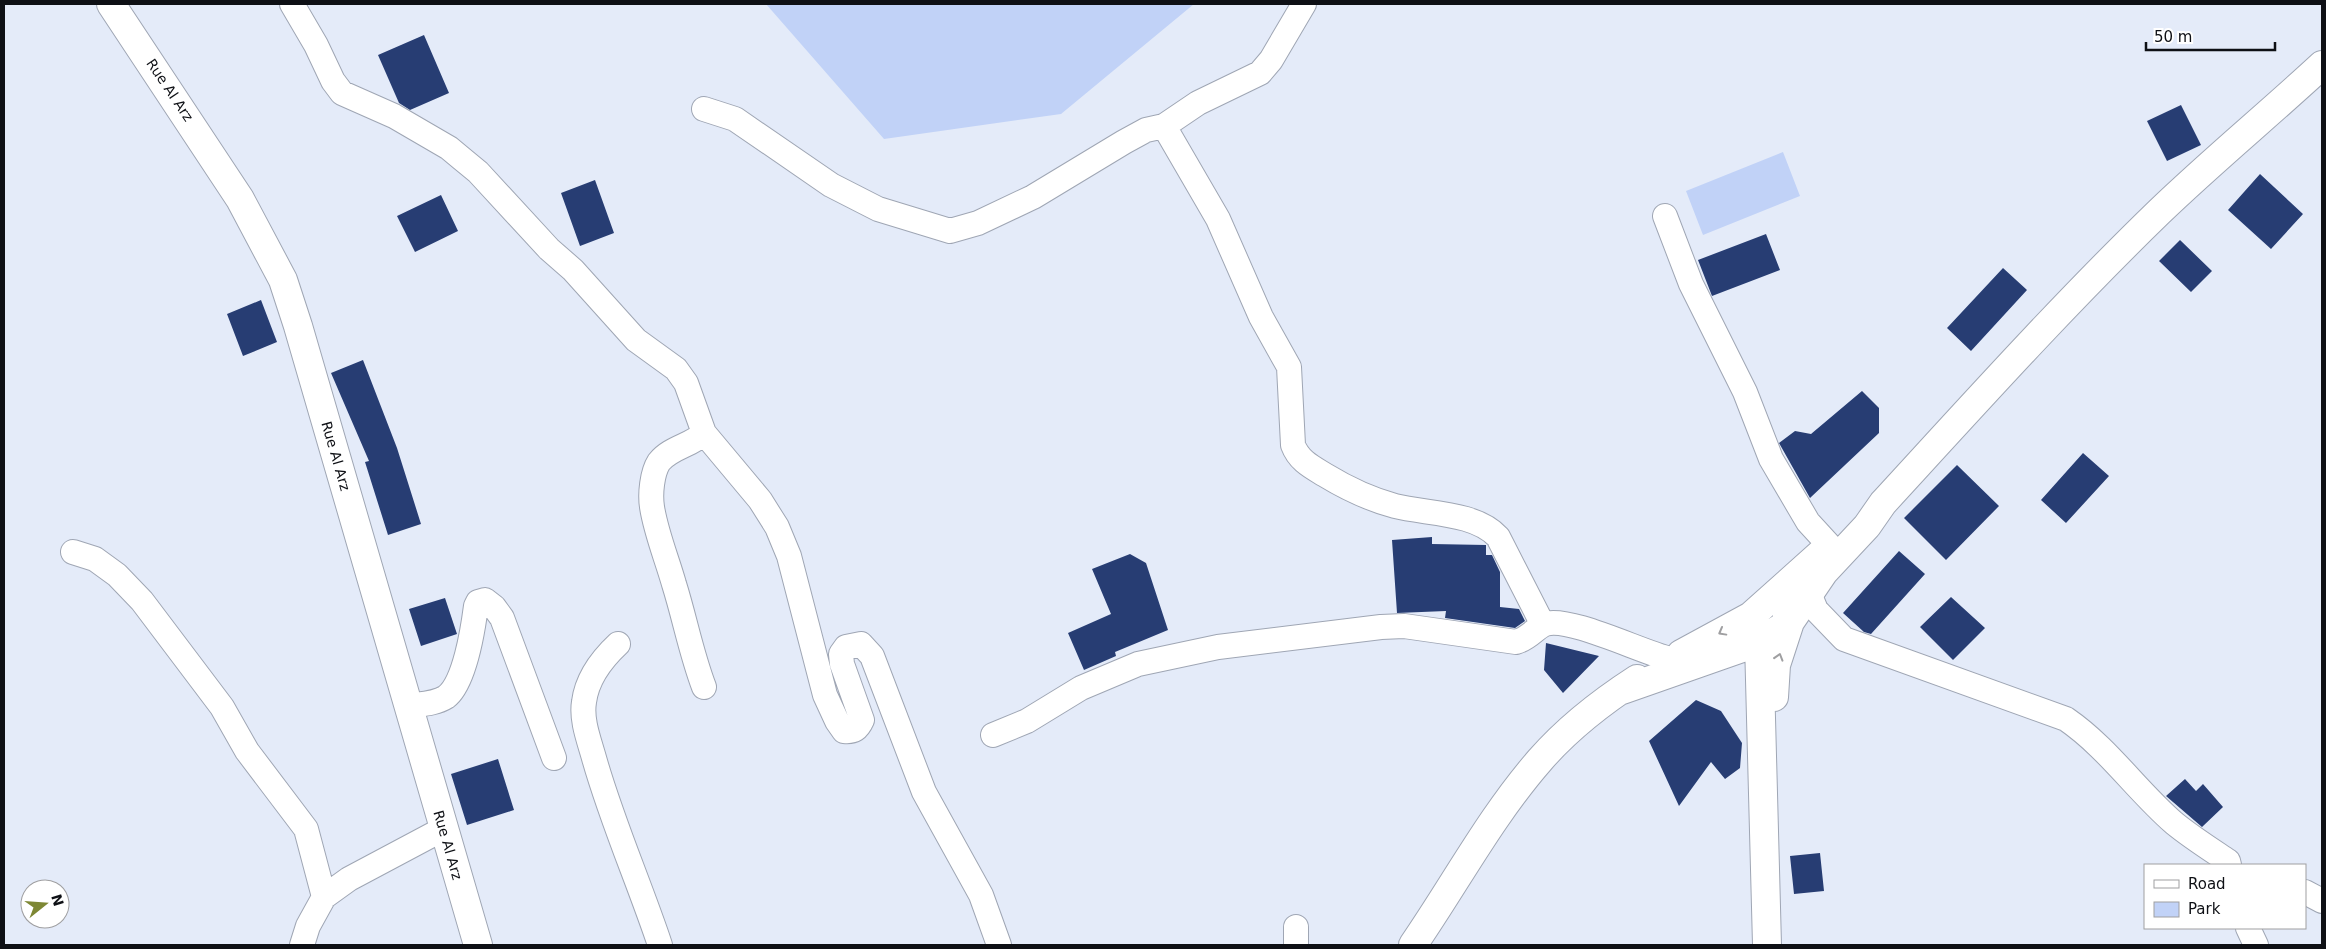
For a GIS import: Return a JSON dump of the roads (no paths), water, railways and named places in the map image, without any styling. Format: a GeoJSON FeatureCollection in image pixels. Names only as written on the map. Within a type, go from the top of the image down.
{"type":"FeatureCollection","features":[{"type":"Feature","properties":{"kind":"main road","name":"Rue Al Arz"},"geometry":{"type":"LineString","coordinates":[[111,4],[240,198],[283,280],[298,326],[442,829],[478,945]]}},
{"type":"Feature","properties":{"kind":"main road"},"geometry":{"type":"LineString","coordinates":[[1412,945],[1541,758],[1571,730],[1622,690],[1670,659],[1751,616],[1882,503],[2011,363],[2157,214],[2241,135],[2322,65]]}},
{"type":"Feature","properties":{"kind":"main road"},"geometry":{"type":"LineString","coordinates":[[1766,828],[1772,790],[1776,665],[1790,622],[1836,557],[1867,526],[1882,503]]}},
{"type":"Feature","properties":{"kind":"main road"},"geometry":{"type":"LineString","coordinates":[[1778,594],[1790,622]]}},
{"type":"Feature","properties":{"kind":"main road"},"geometry":{"type":"LineString","coordinates":[[1751,616],[1759,642],[1759,700],[1766,828],[1767,945]]}},
{"type":"Feature","properties":{"kind":"main road"},"geometry":{"type":"LineString","coordinates":[[1622,690],[1759,642],[1790,622]]}},
{"type":"Feature","properties":{"kind":"street"},"geometry":{"type":"LineString","coordinates":[[292,4],[316,45],[333,81],[342,93],[377,108],[449,148],[478,172],[549,249],[573,270],[636,340],[676,369],[686,383],[704,433],[760,500],[777,528],[789,556],[825,695],[837,721],[844,731],[852,732],[859,727],[862,720],[842,664],[841,654],[846,647],[860,644],[868,650],[924,792],[980,895],[999,945]]}},
{"type":"Feature","properties":{"kind":"street"},"geometry":{"type":"LineString","coordinates":[[704,109],[735,119],[824,180],[878,209],[950,231],[978,223],[1033,197],[1124,142],[1146,130],[1164,126],[1198,104],[1260,73],[1271,60],[1304,4]]}},
{"type":"Feature","properties":{"kind":"street"},"geometry":{"type":"LineString","coordinates":[[1164,126],[1218,219],[1262,317],[1289,367],[1293,445],[1296,454],[1308,465],[1363,496],[1418,511],[1478,521],[1490,528],[1498,537],[1543,625]]}},
{"type":"Feature","properties":{"kind":"street"},"geometry":{"type":"LineString","coordinates":[[1665,216],[1691,284],[1744,392],[1771,459],[1808,522],[1830,546]]}},
{"type":"Feature","properties":{"kind":"street"},"geometry":{"type":"LineString","coordinates":[[704,433],[697,440],[666,455],[658,464],[651,492],[658,531],[675,585],[690,651],[704,687]]}},
{"type":"Feature","properties":{"kind":"street"},"geometry":{"type":"LineString","coordinates":[[73,552],[95,559],[142,601],[222,707],[247,751],[306,829],[324,897]]}},
{"type":"Feature","properties":{"kind":"street"},"geometry":{"type":"LineString","coordinates":[[1809,593],[1816,610],[1844,639],[2066,719],[2085,732],[2108,753],[2174,822],[2232,864]]}},
{"type":"Feature","properties":{"kind":"street"},"geometry":{"type":"LineString","coordinates":[[408,706],[440,700],[452,689],[469,648],[476,606],[478,602],[485,600],[494,607],[502,618],[554,758]]}},
{"type":"Feature","properties":{"kind":"street"},"geometry":{"type":"LineString","coordinates":[[993,735],[1026,721],[1081,688],[1111,674],[1156,659],[1247,643],[1404,626],[1516,642],[1530,637],[1543,625],[1553,623],[1573,626],[1648,654],[1670,659]]}},
{"type":"Feature","properties":{"kind":"street"},"geometry":{"type":"LineString","coordinates":[[618,644],[604,658],[590,682],[584,699],[586,726],[604,793],[660,945]]}},
{"type":"Feature","properties":{"kind":"street"},"geometry":{"type":"LineString","coordinates":[[302,945],[308,926],[324,897],[349,879],[442,829]]}},
{"type":"Feature","properties":{"kind":"street"},"geometry":{"type":"LineString","coordinates":[[2306,892],[2322,900]]}},
{"type":"Feature","properties":{"kind":"street"},"geometry":{"type":"LineString","coordinates":[[2248,929],[2256,945]]}}]}
